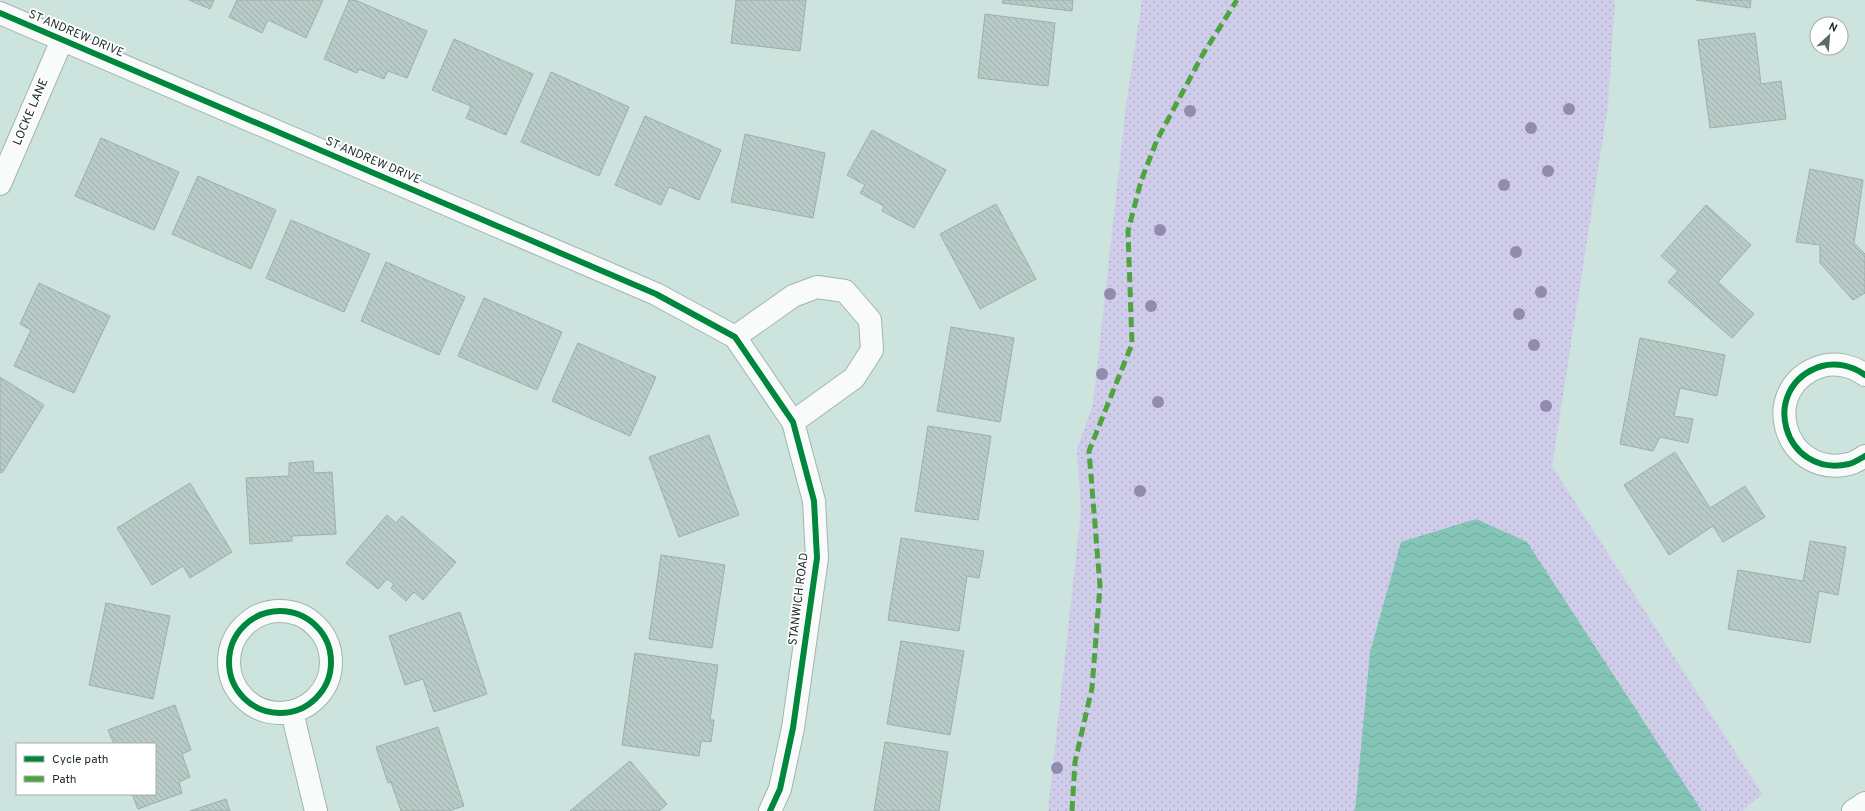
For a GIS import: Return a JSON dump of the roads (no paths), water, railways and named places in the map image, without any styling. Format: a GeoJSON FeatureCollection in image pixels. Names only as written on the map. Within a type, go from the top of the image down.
{"type":"FeatureCollection","features":[{"type":"Feature","properties":{"kind":"street","name":"ST ANDREW DRIVE"},"geometry":{"type":"LineString","coordinates":[[0,13],[656,294],[735,337]]}},
{"type":"Feature","properties":{"kind":"street","name":"LOCKE LANE"},"geometry":{"type":"LineString","coordinates":[[0,184],[62,40]]}},
{"type":"Feature","properties":{"kind":"street"},"geometry":{"type":"LineString","coordinates":[[735,337],[793,296],[817,287],[845,290],[870,320],[872,350],[854,378],[793,422]]}},
{"type":"Feature","properties":{"kind":"street","name":"STANWICH ROAD"},"geometry":{"type":"LineString","coordinates":[[735,337],[793,422],[814,501],[817,558],[793,728],[780,788],[772,810]]}},
{"type":"Feature","properties":{"kind":"street"},"geometry":{"type":"LineString","coordinates":[[1865,375],[1844,365],[1827,365],[1811,370],[1797,380],[1788,394],[1784,410],[1785,427],[1791,443],[1803,455],[1817,463],[1834,466],[1850,464],[1865,456]]}},
{"type":"Feature","properties":{"kind":"street"},"geometry":{"type":"LineString","coordinates":[[285,610],[301,614],[318,627],[324,636],[330,651],[332,667],[327,683],[318,696],[304,708],[292,712],[270,712],[253,707],[240,695],[231,680],[228,662],[230,645],[239,629],[252,618],[268,611],[285,610]]}},
{"type":"Feature","properties":{"kind":"street"},"geometry":{"type":"LineString","coordinates":[[292,712],[316,811]]}},
{"type":"Feature","properties":{"kind":"street"},"geometry":{"type":"LineString","coordinates":[[1854,811],[1865,803]]}},
{"type":"Feature","properties":{"kind":"water"},"geometry":{"type":"Polygon","coordinates":[[[1476,519],[1527,542],[1702,811],[1355,811],[1370,652],[1401,542],[1476,519]]]}}]}
